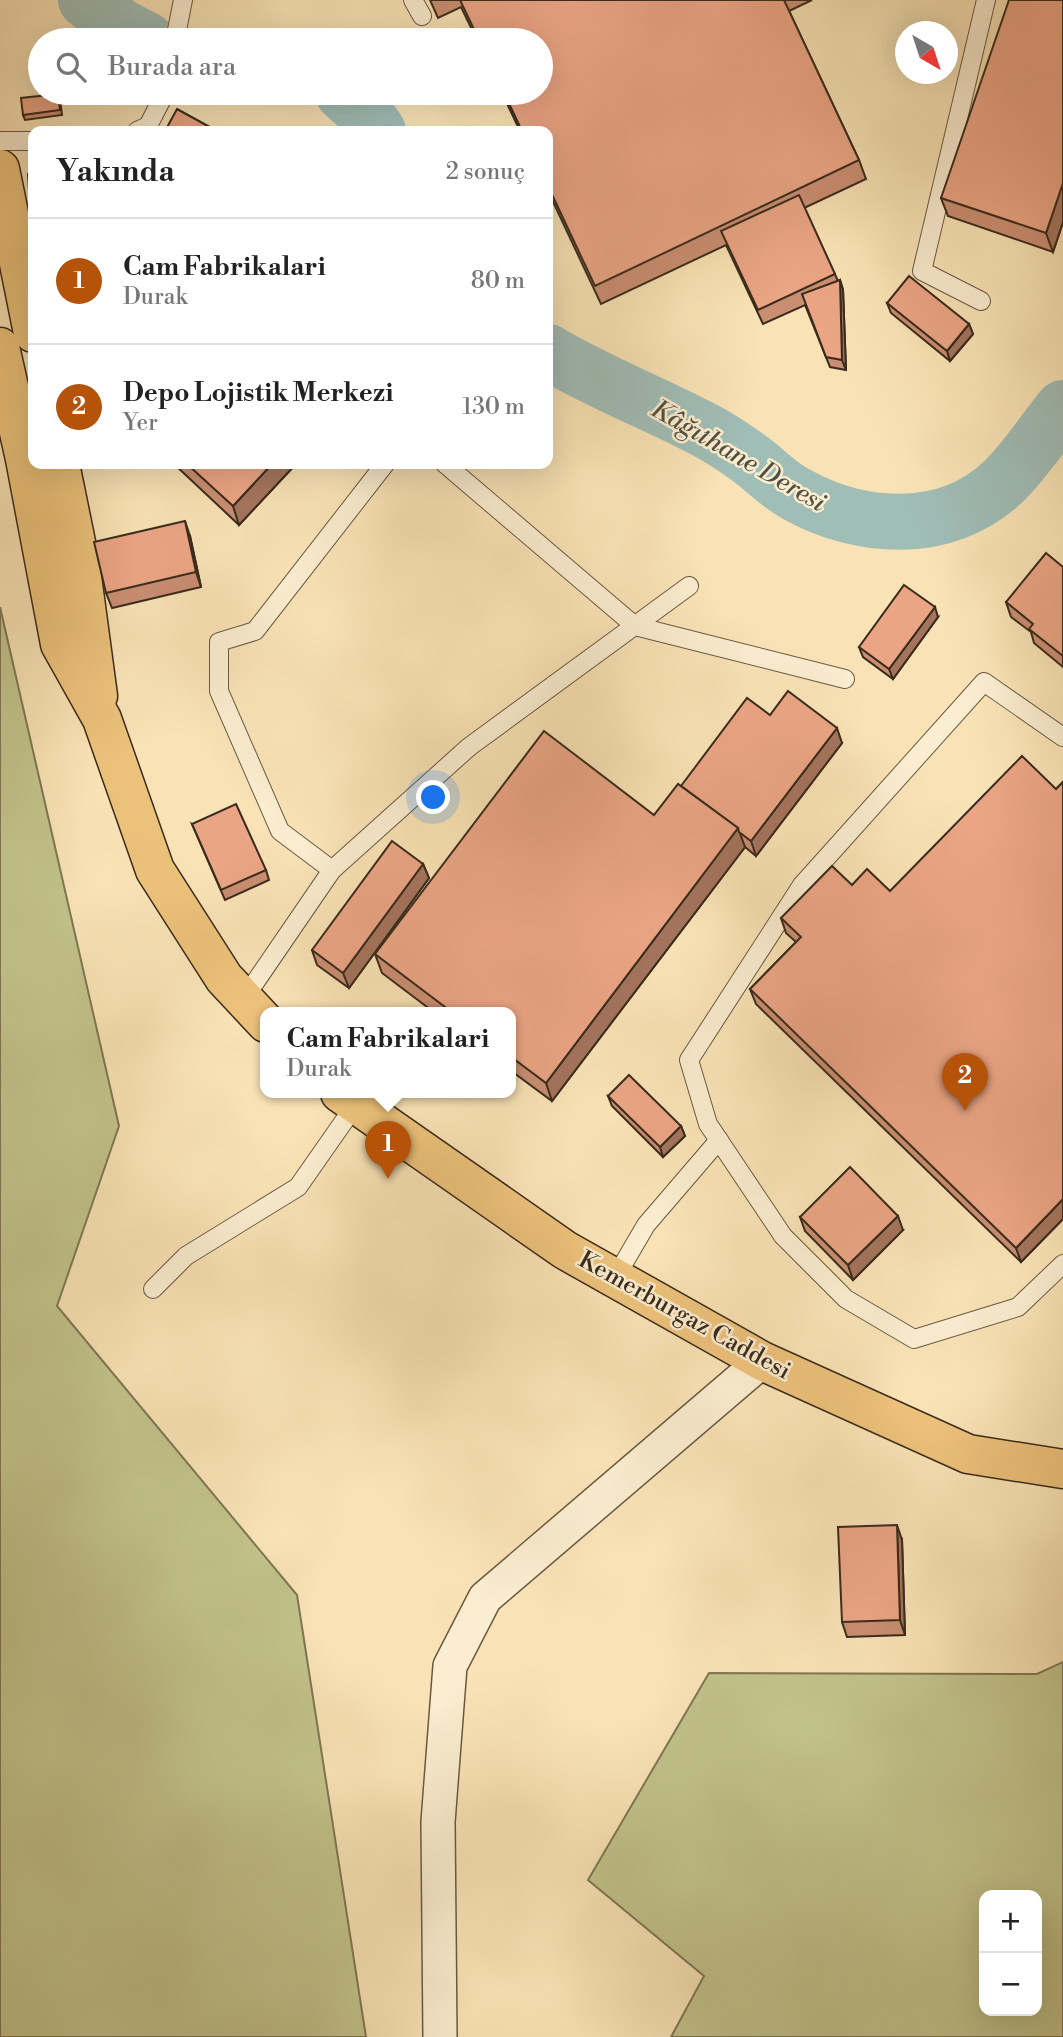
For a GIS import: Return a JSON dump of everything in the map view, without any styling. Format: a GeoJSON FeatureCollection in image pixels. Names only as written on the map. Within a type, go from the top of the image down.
{"type":"FeatureCollection","features":[{"type":"Feature","properties":{"kind":"main road"},"geometry":{"type":"LineString","coordinates":[[0,169],[28,307]]}},
{"type":"Feature","properties":{"kind":"main road"},"geometry":{"type":"LineString","coordinates":[[0,346],[60,644],[102,719],[155,870],[223,978],[254,1012]]}},
{"type":"Feature","properties":{"kind":"main road"},"geometry":{"type":"LineString","coordinates":[[61,469],[80,562],[102,719]]}},
{"type":"Feature","properties":{"kind":"main road","name":"Kemerburgaz Caddesi"},"geometry":{"type":"LineString","coordinates":[[348,1099],[565,1250],[762,1361],[968,1454],[1063,1469]]}},
{"type":"Feature","properties":{"kind":"street"},"geometry":{"type":"LineString","coordinates":[[440,2037],[438,1822],[450,1665],[485,1598],[762,1361]]}},
{"type":"Feature","properties":{"kind":"lane"},"geometry":{"type":"LineString","coordinates":[[177,28],[183,0]]}},
{"type":"Feature","properties":{"kind":"lane"},"geometry":{"type":"LineString","coordinates":[[413,0],[422,16]]}},
{"type":"Feature","properties":{"kind":"lane"},"geometry":{"type":"LineString","coordinates":[[981,301],[922,271],[986,0]]}},
{"type":"Feature","properties":{"kind":"lane"},"geometry":{"type":"LineString","coordinates":[[148,126],[159,105]]}},
{"type":"Feature","properties":{"kind":"lane"},"geometry":{"type":"LineString","coordinates":[[0,141],[28,141]]}},
{"type":"Feature","properties":{"kind":"lane"},"geometry":{"type":"LineString","coordinates":[[331,870],[280,831],[219,691],[219,642],[255,631],[381,469]]}},
{"type":"Feature","properties":{"kind":"lane"},"geometry":{"type":"LineString","coordinates":[[452,469],[635,626],[845,679]]}},
{"type":"Feature","properties":{"kind":"lane"},"geometry":{"type":"LineString","coordinates":[[254,1012],[331,870],[469,747],[689,586]]}},
{"type":"Feature","properties":{"kind":"lane"},"geometry":{"type":"LineString","coordinates":[[1063,737],[984,682],[802,886],[690,1060],[708,1124],[783,1236],[846,1300],[914,1339],[1018,1307],[1063,1264]]}},
{"type":"Feature","properties":{"kind":"lane"},"geometry":{"type":"LineString","coordinates":[[153,1289],[186,1256],[298,1187],[348,1099]]}},
{"type":"Feature","properties":{"kind":"lane"},"geometry":{"type":"LineString","coordinates":[[615,1278],[646,1225],[719,1140]]}},
{"type":"Feature","properties":{"kind":"green space"},"geometry":{"type":"Polygon","coordinates":[[[0,607],[119,1126],[57,1306],[297,1595],[366,2037],[0,2037],[0,607]]]}},
{"type":"Feature","properties":{"kind":"green space"},"geometry":{"type":"Polygon","coordinates":[[[1063,1662],[1063,2037],[671,2037],[704,1976],[588,1880],[709,1673],[1037,1674],[1063,1662]]]}},
{"type":"Feature","properties":{"kind":"building"},"geometry":{"type":"Polygon","coordinates":[[[460,0],[784,0],[859,160],[595,286],[553,197],[553,126],[520,126],[510,105],[553,105],[553,28],[473,28],[460,0]]]}},
{"type":"Feature","properties":{"kind":"building"},"geometry":{"type":"Polygon","coordinates":[[[1009,0],[1063,0],[1063,183],[1046,233],[941,198],[1009,0]]]}},
{"type":"Feature","properties":{"kind":"building"},"geometry":{"type":"Polygon","coordinates":[[[28,97],[28,105],[59,105],[60,110],[23,115],[21,98],[28,97]]]}},
{"type":"Feature","properties":{"kind":"building"},"geometry":{"type":"Polygon","coordinates":[[[177,109],[208,126],[168,126],[177,109]]]}},
{"type":"Feature","properties":{"kind":"building"},"geometry":{"type":"Polygon","coordinates":[[[799,195],[835,274],[758,310],[721,231],[799,195]]]}},
{"type":"Feature","properties":{"kind":"building"},"geometry":{"type":"Polygon","coordinates":[[[909,276],[969,324],[947,351],[887,303],[909,276]]]}},
{"type":"Feature","properties":{"kind":"building"},"geometry":{"type":"Polygon","coordinates":[[[840,280],[842,360],[826,357],[802,294],[840,280]]]}},
{"type":"Feature","properties":{"kind":"building"},"geometry":{"type":"Polygon","coordinates":[[[192,469],[267,469],[233,506],[192,469]]]}},
{"type":"Feature","properties":{"kind":"building"},"geometry":{"type":"Polygon","coordinates":[[[185,521],[196,572],[106,593],[94,542],[185,521]]]}},
{"type":"Feature","properties":{"kind":"building"},"geometry":{"type":"Polygon","coordinates":[[[1046,553],[1063,567],[1063,656],[1029,629],[1033,624],[1006,602],[1046,553]]]}},
{"type":"Feature","properties":{"kind":"building"},"geometry":{"type":"Polygon","coordinates":[[[904,585],[935,607],[889,669],[859,647],[904,585]]]}},
{"type":"Feature","properties":{"kind":"building"},"geometry":{"type":"Polygon","coordinates":[[[788,691],[837,728],[751,841],[739,832],[738,828],[681,786],[747,698],[770,715],[788,691]]]}},
{"type":"Feature","properties":{"kind":"building"},"geometry":{"type":"Polygon","coordinates":[[[544,731],[654,815],[678,784],[738,828],[546,1083],[516,1060],[516,1007],[445,1007],[375,954],[544,731]]]}},
{"type":"Feature","properties":{"kind":"building"},"geometry":{"type":"Polygon","coordinates":[[[1022,756],[1056,789],[1063,782],[1063,1199],[1016,1248],[750,989],[801,937],[781,918],[832,866],[852,885],[867,869],[890,891],[1022,756]]]}},
{"type":"Feature","properties":{"kind":"building"},"geometry":{"type":"Polygon","coordinates":[[[236,804],[266,870],[221,890],[192,824],[236,804]]]}},
{"type":"Feature","properties":{"kind":"building"},"geometry":{"type":"Polygon","coordinates":[[[392,841],[423,864],[343,973],[312,950],[392,841]]]}},
{"type":"Feature","properties":{"kind":"building"},"geometry":{"type":"Polygon","coordinates":[[[629,1075],[681,1126],[660,1147],[608,1096],[629,1075]]]}},
{"type":"Feature","properties":{"kind":"building"},"geometry":{"type":"Polygon","coordinates":[[[850,1167],[898,1216],[848,1265],[800,1217],[850,1167]]]}},
{"type":"Feature","properties":{"kind":"building"},"geometry":{"type":"Polygon","coordinates":[[[897,1525],[900,1620],[842,1622],[838,1527],[897,1525]]]}},
{"type":"Feature","properties":{"kind":"waterway","name":"Kâğıthane Deresi"},"geometry":{"type":"LineString","coordinates":[[86,0],[124,28]]}},
{"type":"Feature","properties":{"kind":"waterway","name":"Kâğıthane Deresi"},"geometry":{"type":"LineString","coordinates":[[356,105],[374,126]]}},
{"type":"Feature","properties":{"kind":"waterway","name":"Kâğıthane Deresi"},"geometry":{"type":"LineString","coordinates":[[553,355],[714,435],[796,494],[847,515],[875,520],[902,522],[929,519],[956,512],[980,499],[1011,474],[1063,408]]}},
{"type":"Feature","properties":{"kind":"place","name":"Depo Lojistik Merkezi"},"geometry":{"type":"Point","coordinates":[965,1111]}},
{"type":"Feature","properties":{"kind":"place","name":"Cam Fabrikalari"},"geometry":{"type":"Point","coordinates":[388,1179]}}]}
